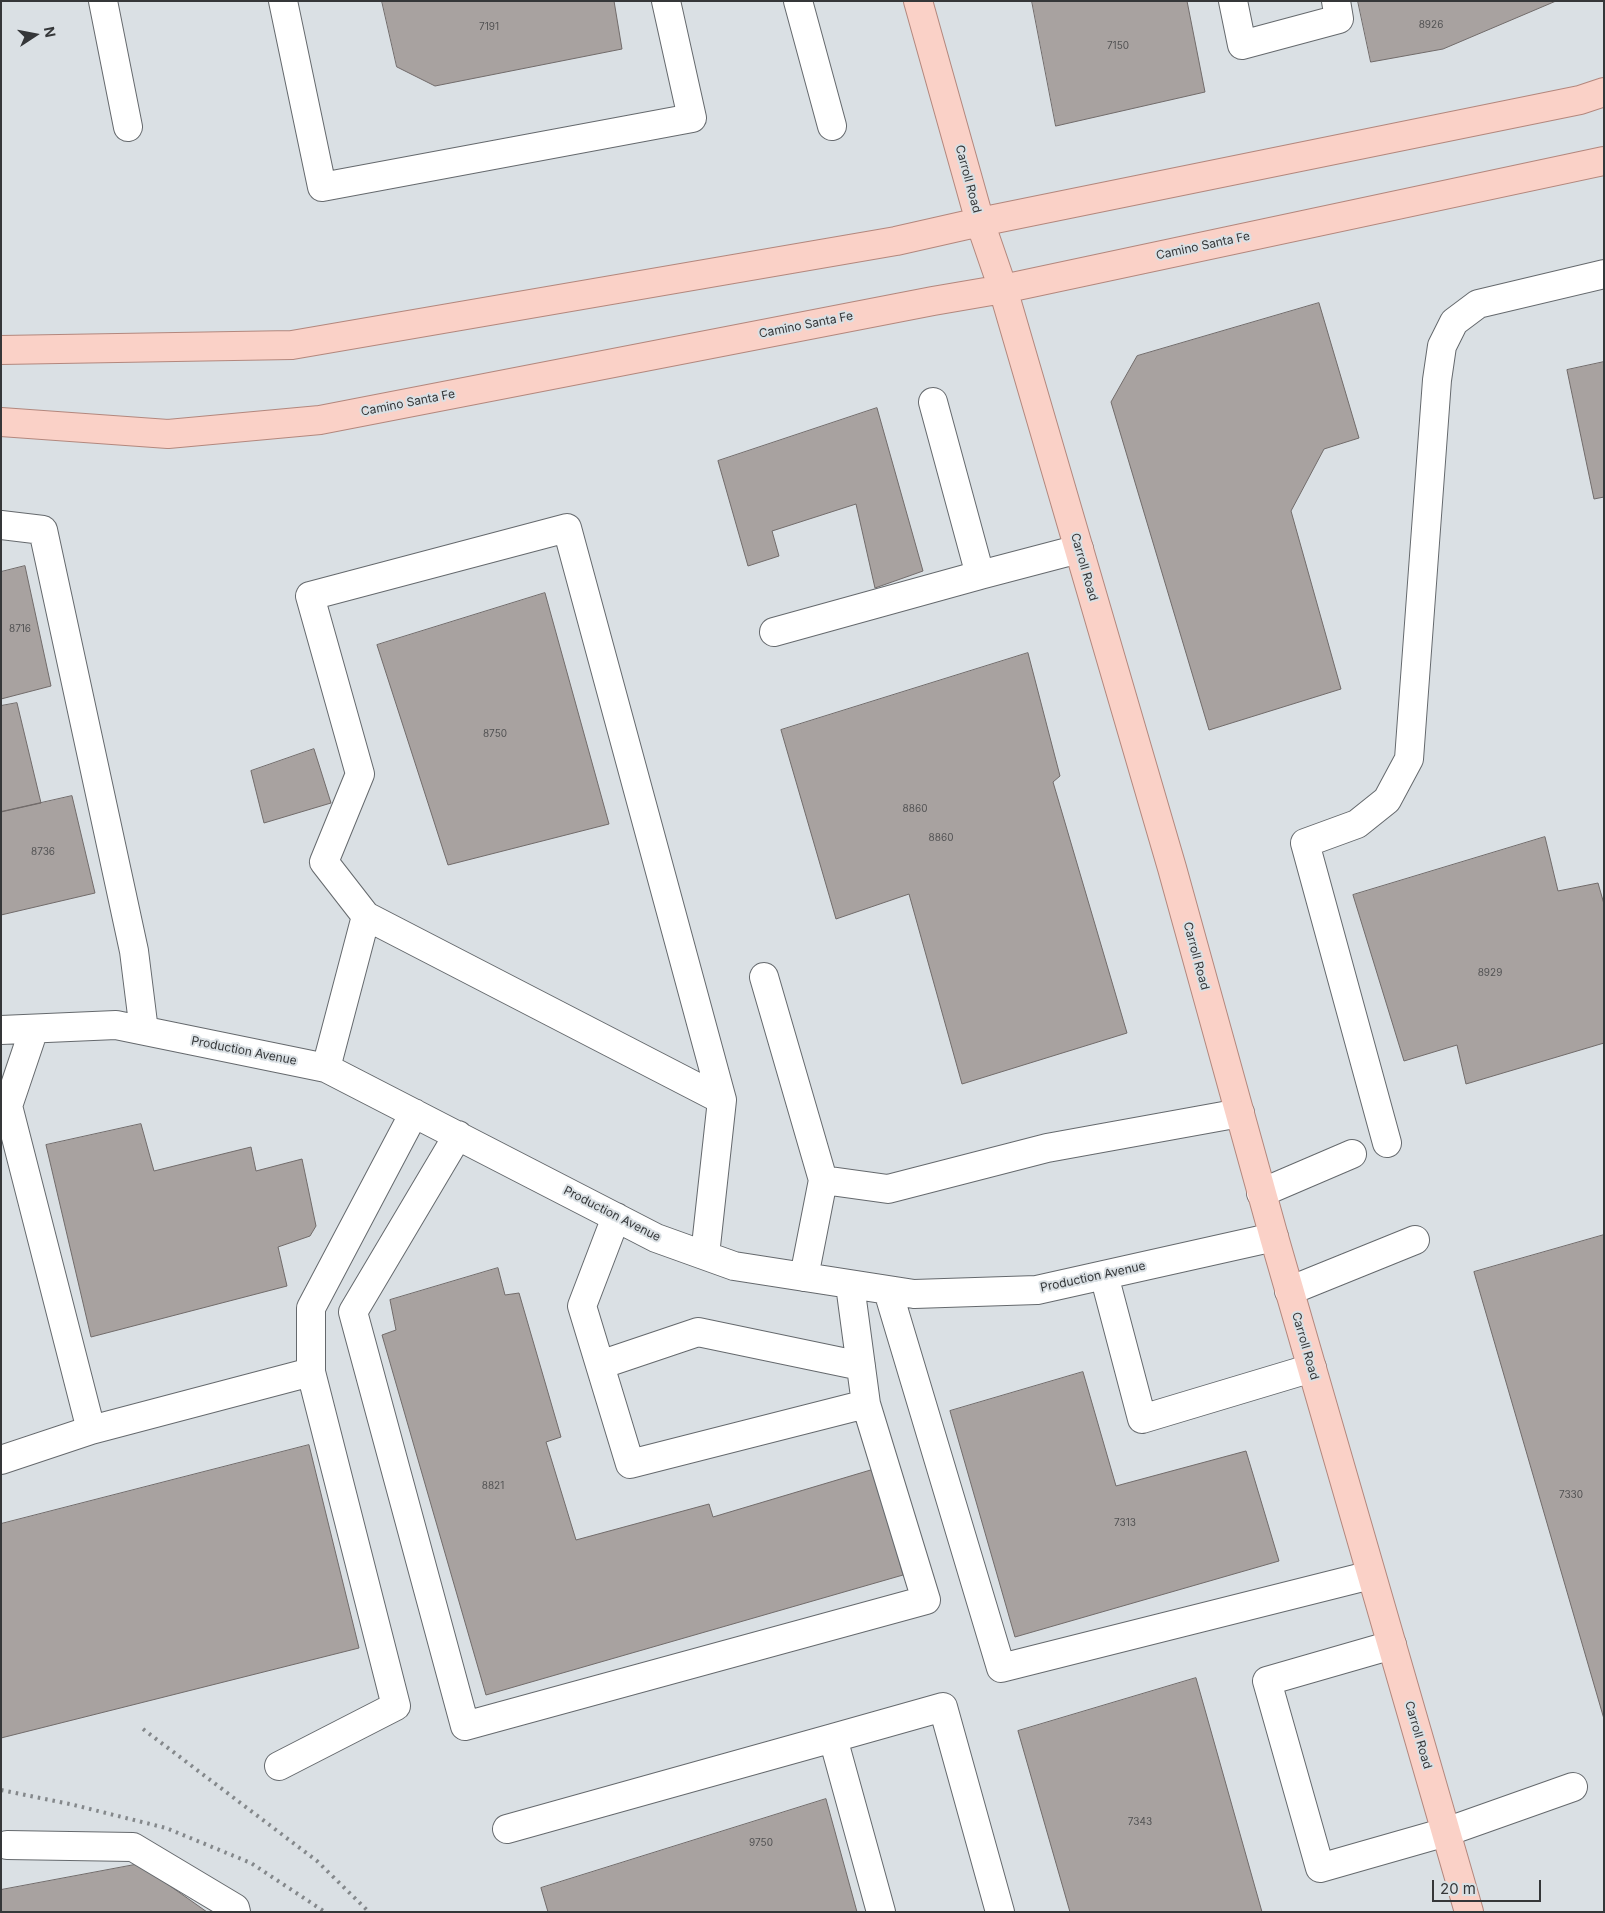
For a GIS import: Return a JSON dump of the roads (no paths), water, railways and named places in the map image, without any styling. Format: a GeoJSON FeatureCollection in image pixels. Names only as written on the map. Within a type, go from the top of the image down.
{"type":"FeatureCollection","features":[{"type":"Feature","properties":{"kind":"main road","name":"Carroll Road"},"geometry":{"type":"LineString","coordinates":[[918,1],[980,222],[1003,288],[1170,862],[1261,1193],[1469,1912]]}},
{"type":"Feature","properties":{"kind":"main road"},"geometry":{"type":"LineString","coordinates":[[1,350],[292,344],[896,241],[980,222],[1580,100],[1604,92]]}},
{"type":"Feature","properties":{"kind":"main road","name":"Camino Santa Fe"},"geometry":{"type":"LineString","coordinates":[[1,422],[168,434],[320,420],[1003,288],[1604,161]]}},
{"type":"Feature","properties":{"kind":"street"},"geometry":{"type":"LineString","coordinates":[[103,1],[128,127]]}},
{"type":"Feature","properties":{"kind":"street"},"geometry":{"type":"LineString","coordinates":[[283,1],[322,187],[692,118],[666,1]]}},
{"type":"Feature","properties":{"kind":"street"},"geometry":{"type":"LineString","coordinates":[[798,1],[832,126]]}},
{"type":"Feature","properties":{"kind":"street"},"geometry":{"type":"LineString","coordinates":[[1233,1],[1242,45],[1339,19],[1336,1]]}},
{"type":"Feature","properties":{"kind":"street"},"geometry":{"type":"LineString","coordinates":[[1387,1143],[1306,843],[1357,824],[1387,800],[1409,759],[1437,380],[1442,346],[1454,322],[1478,304],[1604,274]]}},
{"type":"Feature","properties":{"kind":"street"},"geometry":{"type":"LineString","coordinates":[[933,402],[980,575]]}},
{"type":"Feature","properties":{"kind":"street"},"geometry":{"type":"LineString","coordinates":[[1,525],[43,530],[134,951],[144,1031]]}},
{"type":"Feature","properties":{"kind":"street"},"geometry":{"type":"LineString","coordinates":[[704,1255],[722,1100],[567,528],[310,596],[360,774],[324,862],[366,916],[722,1100]]}},
{"type":"Feature","properties":{"kind":"street"},"geometry":{"type":"LineString","coordinates":[[774,632],[1079,549]]}},
{"type":"Feature","properties":{"kind":"street"},"geometry":{"type":"LineString","coordinates":[[326,1068],[366,916]]}},
{"type":"Feature","properties":{"kind":"street"},"geometry":{"type":"LineString","coordinates":[[764,977],[823,1180],[804,1277]]}},
{"type":"Feature","properties":{"kind":"street","name":"Production Avenue"},"geometry":{"type":"LineString","coordinates":[[1,1030],[116,1025],[326,1068],[656,1238],[734,1266],[850,1285],[914,1294],[1037,1290],[1274,1236]]}},
{"type":"Feature","properties":{"kind":"street"},"geometry":{"type":"LineString","coordinates":[[34,1029],[8,1106],[91,1430]]}},
{"type":"Feature","properties":{"kind":"street"},"geometry":{"type":"LineString","coordinates":[[279,1766],[396,1706],[311,1372],[311,1308],[414,1113]]}},
{"type":"Feature","properties":{"kind":"street"},"geometry":{"type":"LineString","coordinates":[[823,1180],[888,1189],[1047,1148],[1240,1113]]}},
{"type":"Feature","properties":{"kind":"street"},"geometry":{"type":"LineString","coordinates":[[458,1136],[353,1312],[465,1726],[926,1600],[866,1404],[850,1285]]}},
{"type":"Feature","properties":{"kind":"street"},"geometry":{"type":"LineString","coordinates":[[1261,1193],[1352,1154]]}},
{"type":"Feature","properties":{"kind":"street"},"geometry":{"type":"LineString","coordinates":[[616,1217],[582,1306],[630,1464],[866,1404]]}},
{"type":"Feature","properties":{"kind":"street"},"geometry":{"type":"LineString","coordinates":[[1289,1291],[1415,1240]]}},
{"type":"Feature","properties":{"kind":"street"},"geometry":{"type":"LineString","coordinates":[[1104,1275],[1142,1418],[1312,1368]]}},
{"type":"Feature","properties":{"kind":"street"},"geometry":{"type":"LineString","coordinates":[[888,1291],[1001,1668],[1371,1575]]}},
{"type":"Feature","properties":{"kind":"street"},"geometry":{"type":"LineString","coordinates":[[600,1365],[698,1332],[861,1366]]}},
{"type":"Feature","properties":{"kind":"street"},"geometry":{"type":"LineString","coordinates":[[1,1459],[91,1430],[311,1372]]}},
{"type":"Feature","properties":{"kind":"street"},"geometry":{"type":"LineString","coordinates":[[1392,1645],[1267,1681],[1320,1868],[1446,1832],[1573,1787]]}},
{"type":"Feature","properties":{"kind":"street"},"geometry":{"type":"LineString","coordinates":[[507,1829],[943,1708],[1000,1912]]}},
{"type":"Feature","properties":{"kind":"street"},"geometry":{"type":"LineString","coordinates":[[833,1738],[881,1912]]}},
{"type":"Feature","properties":{"kind":"street"},"geometry":{"type":"LineString","coordinates":[[7,1845],[133,1847],[235,1908],[236,1912]]}},
{"type":"Feature","properties":{"kind":"railway"},"geometry":{"type":"LineString","coordinates":[[143,1729],[317,1861],[369,1912]]}},
{"type":"Feature","properties":{"kind":"railway"},"geometry":{"type":"LineString","coordinates":[[1,1790],[70,1804],[166,1828],[251,1863],[325,1912]]}}]}
